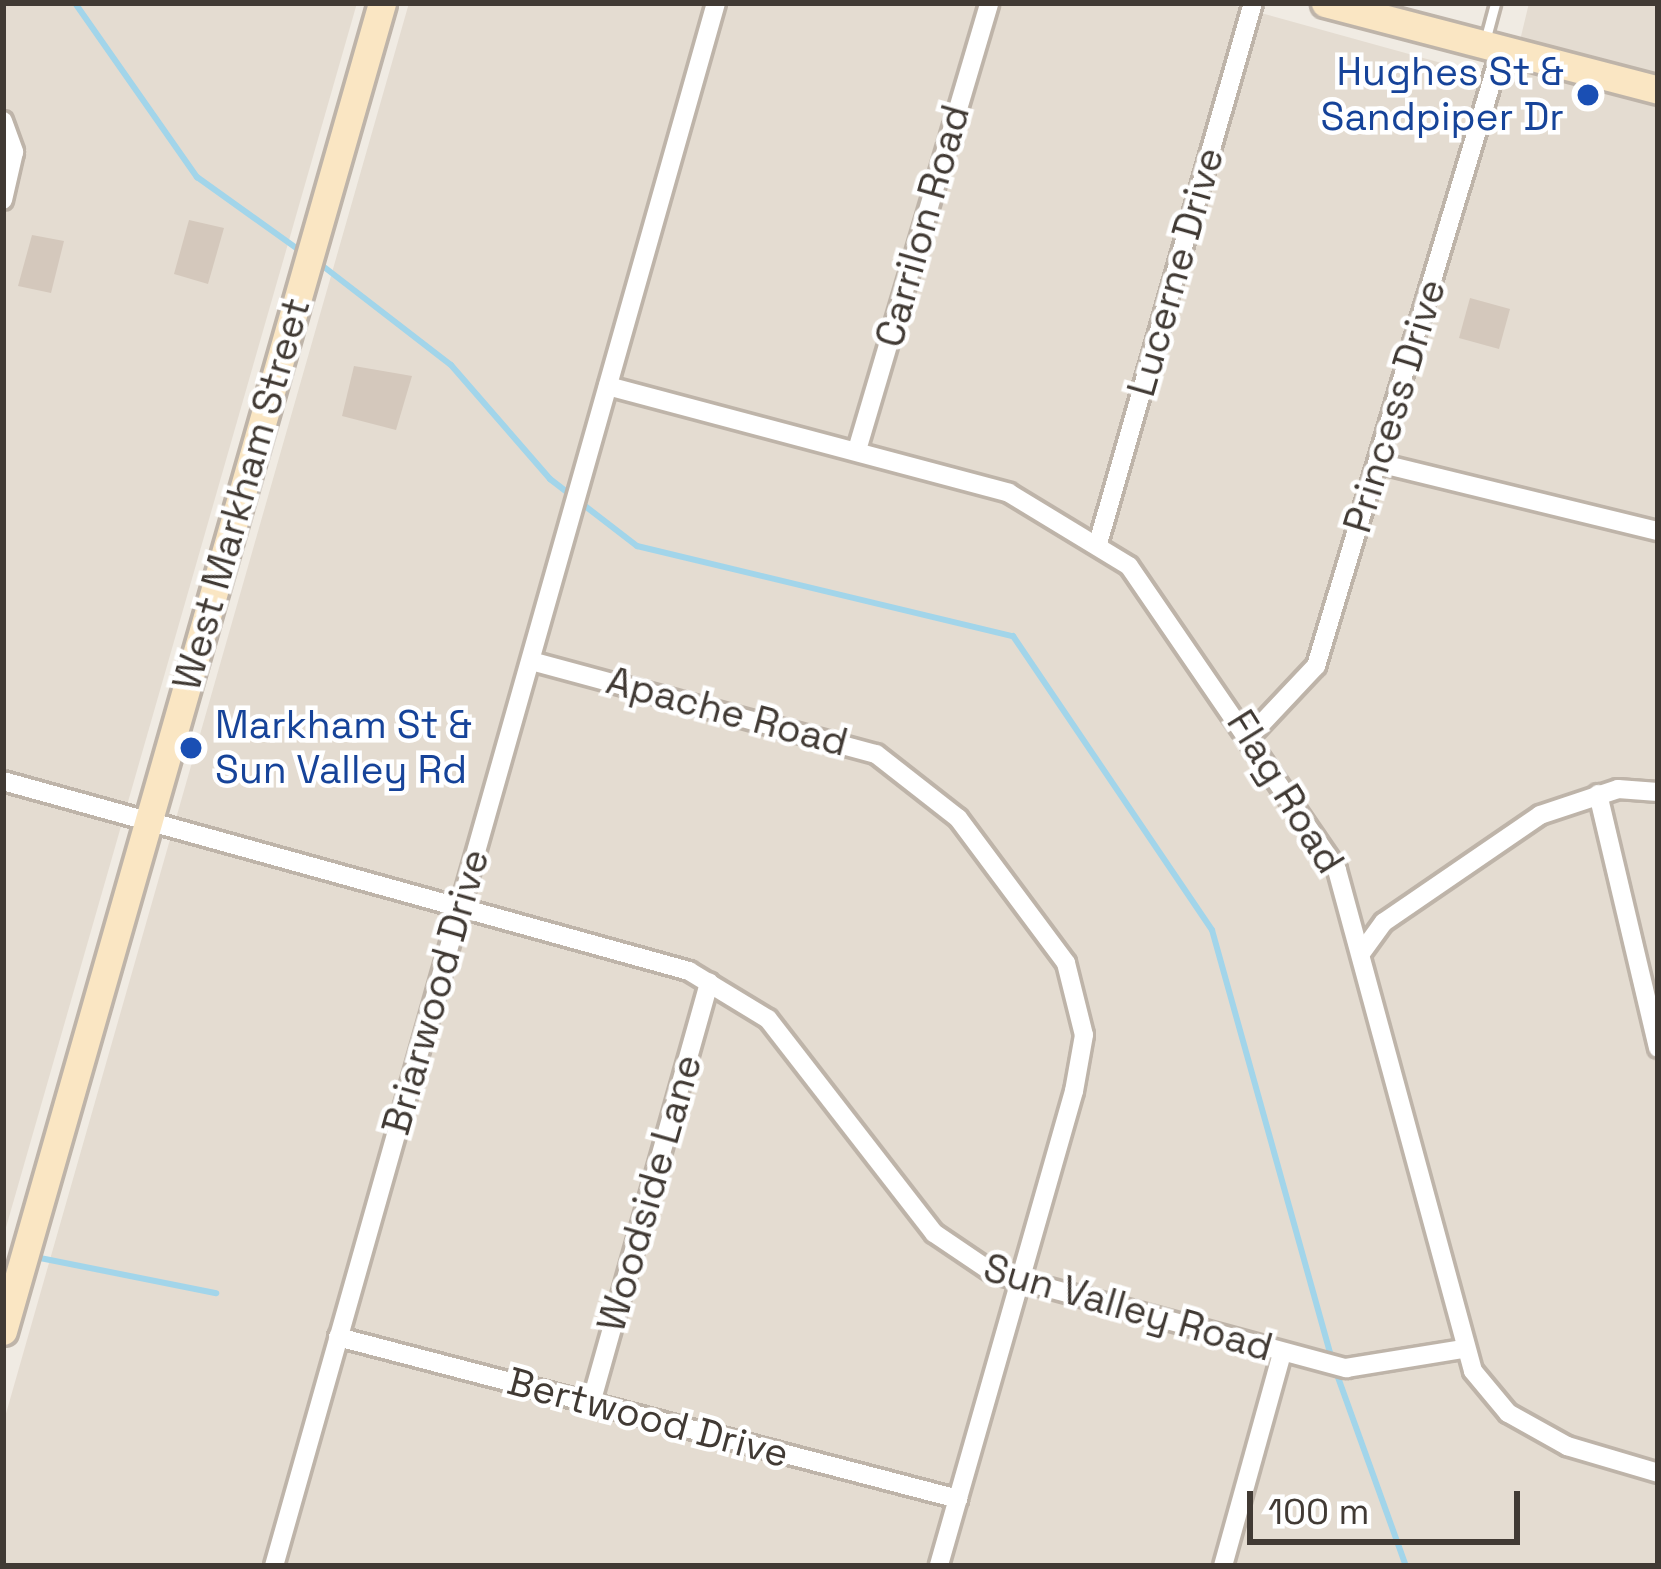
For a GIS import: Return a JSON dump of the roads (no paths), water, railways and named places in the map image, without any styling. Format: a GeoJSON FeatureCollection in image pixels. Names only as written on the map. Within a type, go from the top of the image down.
{"type":"FeatureCollection","features":[{"type":"Feature","properties":{"kind":"main road","name":"West Markham Street"},"geometry":{"type":"LineString","coordinates":[[3,1331],[382,3]]}},
{"type":"Feature","properties":{"kind":"main road"},"geometry":{"type":"LineString","coordinates":[[1325,3],[1658,90]]}},
{"type":"Feature","properties":{"kind":"street","name":"Briarwood Drive"},"geometry":{"type":"LineString","coordinates":[[274,1566],[716,3]]}},
{"type":"Feature","properties":{"kind":"street","name":"Carrilon Road"},"geometry":{"type":"LineString","coordinates":[[857,450],[989,3]]}},
{"type":"Feature","properties":{"kind":"street","name":"Lucerne Drive"},"geometry":{"type":"LineString","coordinates":[[1099,540],[1253,3]]}},
{"type":"Feature","properties":{"kind":"street","name":"Princess Drive"},"geometry":{"type":"LineString","coordinates":[[1249,737],[1316,666],[1378,463],[1492,49]]}},
{"type":"Feature","properties":{"kind":"street"},"geometry":{"type":"LineString","coordinates":[[3,200],[14,152],[5,123]]}},
{"type":"Feature","properties":{"kind":"street","name":"Flag Road"},"geometry":{"type":"LineString","coordinates":[[608,386],[1009,493],[1099,540],[1178,627],[1322,839],[1362,952],[1463,1349],[1508,1413],[1568,1446],[1658,1473]]}},
{"type":"Feature","properties":{"kind":"street"},"geometry":{"type":"LineString","coordinates":[[1378,463],[1658,531]]}},
{"type":"Feature","properties":{"kind":"street","name":"Apache Road"},"geometry":{"type":"LineString","coordinates":[[531,661],[876,754],[934,794],[981,844],[1066,963],[1083,1023],[1074,1091],[939,1566]]}},
{"type":"Feature","properties":{"kind":"street","name":"Sun Valley Road"},"geometry":{"type":"LineString","coordinates":[[3,781],[709,982],[790,1043],[934,1233],[965,1260],[1021,1284],[1346,1368],[1463,1349]]}},
{"type":"Feature","properties":{"kind":"street"},"geometry":{"type":"LineString","coordinates":[[1362,952],[1384,922],[1540,815],[1598,794],[1658,791]]}},
{"type":"Feature","properties":{"kind":"street"},"geometry":{"type":"LineString","coordinates":[[1598,794],[1658,1048]]}},
{"type":"Feature","properties":{"kind":"street","name":"Woodside Lane"},"geometry":{"type":"LineString","coordinates":[[591,1403],[709,982]]}},
{"type":"Feature","properties":{"kind":"street","name":"Bertwood Drive"},"geometry":{"type":"LineString","coordinates":[[338,1337],[958,1499]]}},
{"type":"Feature","properties":{"kind":"street"},"geometry":{"type":"LineString","coordinates":[[1223,1566],[1282,1353]]}},
{"type":"Feature","properties":{"kind":"lane"},"geometry":{"type":"LineString","coordinates":[[1492,49],[1495,3]]}},
{"type":"Feature","properties":{"kind":"waterway"},"geometry":{"type":"LineString","coordinates":[[75,3],[197,177],[303,253]]}},
{"type":"Feature","properties":{"kind":"waterway"},"geometry":{"type":"LineString","coordinates":[[315,260],[451,365],[550,479],[637,546],[1013,636],[1212,930],[1331,1357]]}},
{"type":"Feature","properties":{"kind":"waterway"},"geometry":{"type":"LineString","coordinates":[[30,1256],[216,1293]]}},
{"type":"Feature","properties":{"kind":"waterway"},"geometry":{"type":"LineString","coordinates":[[1335,1369],[1406,1566]]}},
{"type":"Feature","properties":{"kind":"place","name":"Hughes St & Sandpiper Dr"},"geometry":{"type":"Point","coordinates":[1588,95]}},
{"type":"Feature","properties":{"kind":"place","name":"Markham St & Sun Valley Rd"},"geometry":{"type":"Point","coordinates":[191,748]}}]}
